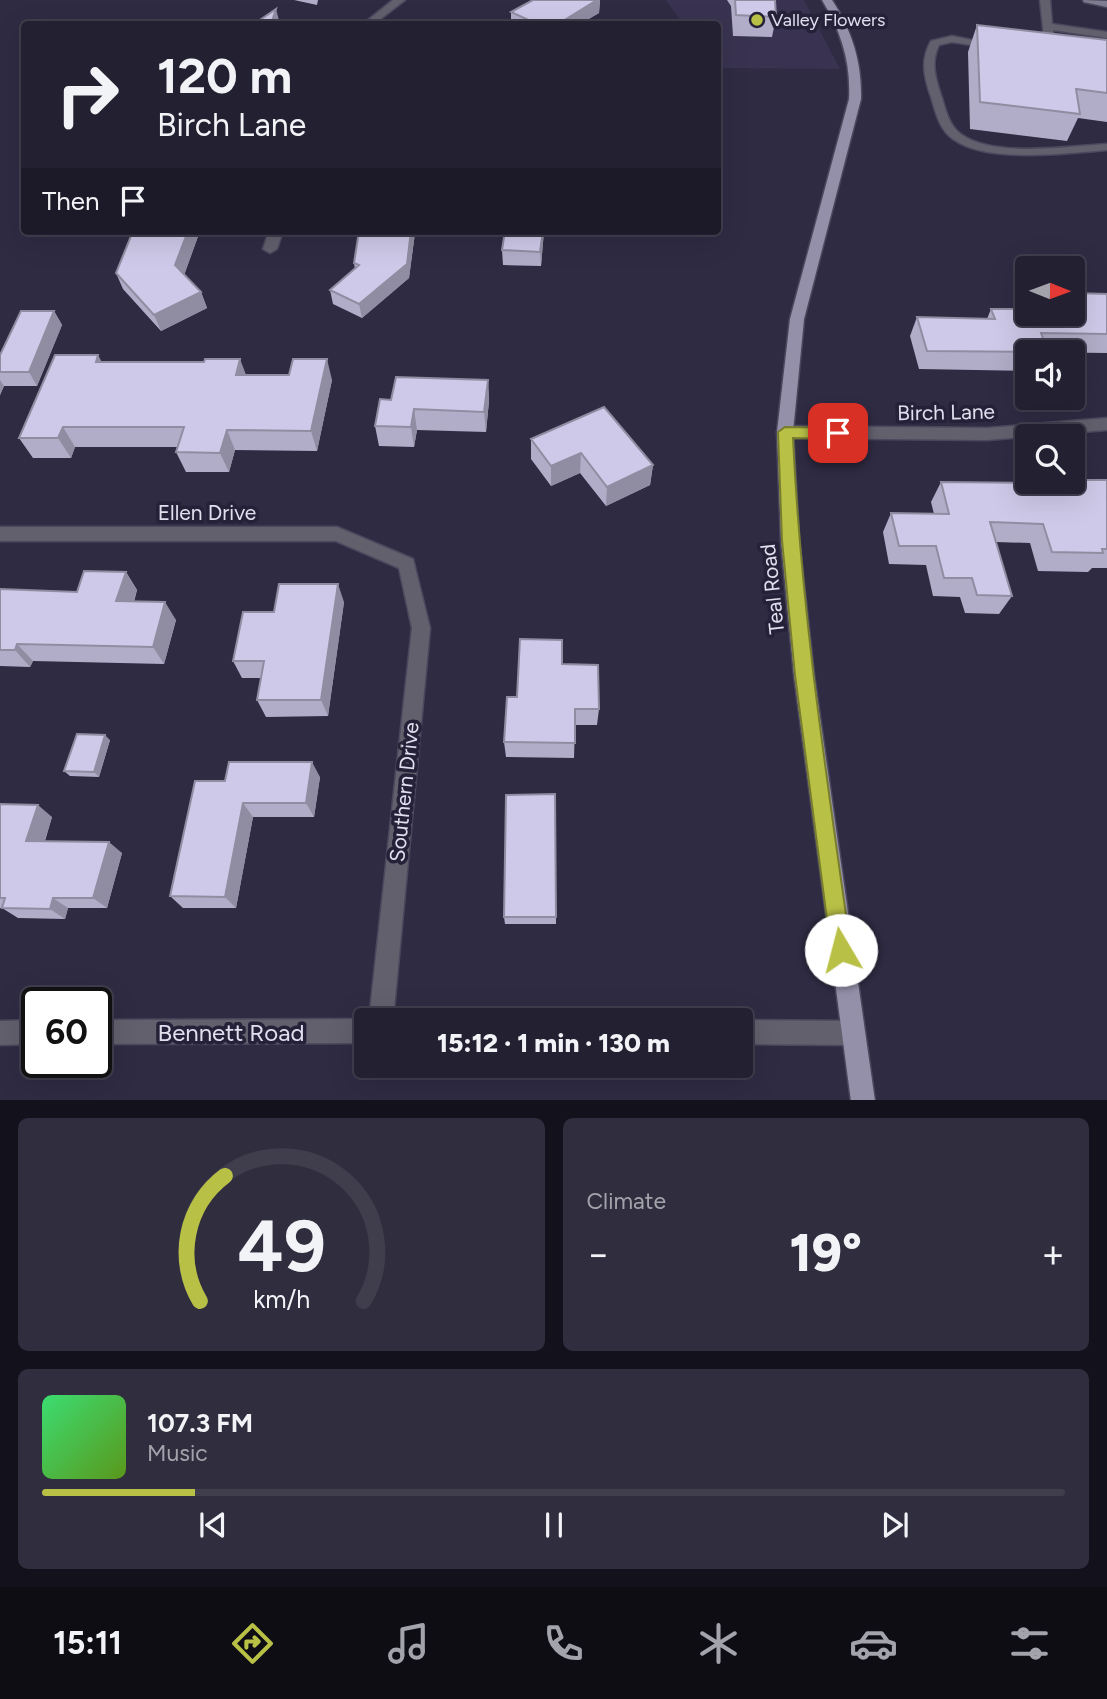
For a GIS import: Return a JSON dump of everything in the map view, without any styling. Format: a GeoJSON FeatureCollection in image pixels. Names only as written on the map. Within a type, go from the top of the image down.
{"type":"FeatureCollection","features":[{"type":"Feature","properties":{"kind":"main road","name":"Teal Road"},"geometry":{"type":"LineString","coordinates":[[827,0],[848,38],[856,65],[855,99],[797,318],[785,432],[790,540],[804,675],[863,1100]]}},
{"type":"Feature","properties":{"kind":"main road"},"geometry":{"type":"LineString","coordinates":[[841,0],[844,5],[841,23]]}},
{"type":"Feature","properties":{"kind":"main road"},"geometry":{"type":"LineString","coordinates":[[1088,0],[1107,4]]}},
{"type":"Feature","properties":{"kind":"street"},"geometry":{"type":"LineString","coordinates":[[372,21],[400,0]]}},
{"type":"Feature","properties":{"kind":"street"},"geometry":{"type":"LineString","coordinates":[[270,249],[275,235]]}},
{"type":"Feature","properties":{"kind":"street","name":"Birch Lane"},"geometry":{"type":"LineString","coordinates":[[785,432],[916,435],[1072,430],[1107,424]]}},
{"type":"Feature","properties":{"kind":"street","name":"Ellen Drive"},"geometry":{"type":"LineString","coordinates":[[0,534],[337,534],[407,564]]}},
{"type":"Feature","properties":{"kind":"street","name":"Southern Drive"},"geometry":{"type":"LineString","coordinates":[[383,1008],[421,628],[407,564]]}},
{"type":"Feature","properties":{"kind":"street","name":"Bennett Road"},"geometry":{"type":"LineString","coordinates":[[112,1032],[354,1031]]}},
{"type":"Feature","properties":{"kind":"street"},"geometry":{"type":"LineString","coordinates":[[0,1033],[21,1032]]}},
{"type":"Feature","properties":{"kind":"street"},"geometry":{"type":"LineString","coordinates":[[753,1032],[852,1033]]}},
{"type":"Feature","properties":{"kind":"lane"},"geometry":{"type":"LineString","coordinates":[[1035,51],[1055,53],[1047,26],[1045,0]]}},
{"type":"Feature","properties":{"kind":"lane"},"geometry":{"type":"LineString","coordinates":[[1047,26],[1107,35]]}},
{"type":"Feature","properties":{"kind":"lane"},"geometry":{"type":"LineString","coordinates":[[1007,47],[952,39],[935,43],[929,53],[928,73],[946,127],[967,143],[984,148],[1036,151],[1107,146]]}},
{"type":"Feature","properties":{"kind":"shaded area"},"geometry":{"type":"Polygon","coordinates":[[[666,0],[804,0],[840,69],[721,68],[721,21],[681,21],[666,0]]]}},
{"type":"Feature","properties":{"kind":"building"},"geometry":{"type":"Polygon","coordinates":[[[533,0],[597,0],[563,21],[530,21],[511,12],[533,0]]]}},
{"type":"Feature","properties":{"kind":"building"},"geometry":{"type":"Polygon","coordinates":[[[735,0],[775,0],[776,17],[736,15],[735,0]]]}},
{"type":"Feature","properties":{"kind":"building"},"geometry":{"type":"Polygon","coordinates":[[[276,9],[272,21],[258,21],[276,9]]]}},
{"type":"Feature","properties":{"kind":"building"},"geometry":{"type":"Polygon","coordinates":[[[977,25],[1107,40],[1107,93],[1076,89],[1080,114],[980,102],[977,25]]]}},
{"type":"Feature","properties":{"kind":"building"},"geometry":{"type":"Polygon","coordinates":[[[131,235],[186,235],[175,265],[201,292],[154,315],[116,273],[131,235]]]}},
{"type":"Feature","properties":{"kind":"building"},"geometry":{"type":"Polygon","coordinates":[[[358,235],[411,235],[407,264],[359,304],[330,290],[359,265],[354,263],[358,235]]]}},
{"type":"Feature","properties":{"kind":"building"},"geometry":{"type":"Polygon","coordinates":[[[504,235],[542,235],[540,252],[502,250],[504,235]]]}},
{"type":"Feature","properties":{"kind":"building"},"geometry":{"type":"Polygon","coordinates":[[[1085,293],[1107,294],[1107,334],[1041,333],[1044,340],[1015,340],[1015,352],[927,351],[917,317],[995,319],[991,309],[1015,309],[1015,326],[1085,326],[1085,293]]]}},
{"type":"Feature","properties":{"kind":"building"},"geometry":{"type":"Polygon","coordinates":[[[21,311],[54,311],[29,372],[0,372],[0,355],[21,311]]]}},
{"type":"Feature","properties":{"kind":"building"},"geometry":{"type":"Polygon","coordinates":[[[55,355],[98,355],[96,362],[204,362],[205,359],[240,359],[236,375],[289,375],[293,359],[327,359],[311,431],[227,430],[220,453],[176,452],[184,427],[63,427],[58,438],[19,438],[55,355]]]}},
{"type":"Feature","properties":{"kind":"building"},"geometry":{"type":"Polygon","coordinates":[[[396,377],[488,380],[484,412],[414,409],[411,427],[375,426],[380,399],[391,400],[396,377]]]}},
{"type":"Feature","properties":{"kind":"building"},"geometry":{"type":"Polygon","coordinates":[[[604,407],[653,465],[607,487],[581,453],[551,466],[531,439],[604,407]]]}},
{"type":"Feature","properties":{"kind":"building"},"geometry":{"type":"Polygon","coordinates":[[[1085,480],[1107,480],[1107,549],[1102,549],[1103,553],[1052,552],[1043,524],[990,522],[1012,596],[977,595],[972,578],[944,578],[936,546],[899,546],[891,513],[949,514],[941,482],[1015,483],[1015,494],[1085,494],[1085,480]]]}},
{"type":"Feature","properties":{"kind":"building"},"geometry":{"type":"Polygon","coordinates":[[[84,571],[126,572],[116,601],[165,602],[153,647],[17,644],[15,650],[0,650],[0,589],[77,592],[84,571]]]}},
{"type":"Feature","properties":{"kind":"building"},"geometry":{"type":"Polygon","coordinates":[[[279,584],[338,584],[321,700],[257,700],[264,661],[233,661],[243,612],[274,612],[279,584]]]}},
{"type":"Feature","properties":{"kind":"building"},"geometry":{"type":"Polygon","coordinates":[[[520,639],[562,640],[562,664],[598,665],[599,709],[575,709],[575,743],[504,742],[507,697],[517,697],[520,639]]]}},
{"type":"Feature","properties":{"kind":"building"},"geometry":{"type":"Polygon","coordinates":[[[77,734],[105,735],[94,772],[64,771],[77,734]]]}},
{"type":"Feature","properties":{"kind":"building"},"geometry":{"type":"Polygon","coordinates":[[[229,762],[312,762],[306,803],[243,803],[225,897],[170,896],[195,781],[225,781],[229,762]]]}},
{"type":"Feature","properties":{"kind":"building"},"geometry":{"type":"Polygon","coordinates":[[[555,794],[556,917],[504,917],[506,795],[555,794]]]}},
{"type":"Feature","properties":{"kind":"building"},"geometry":{"type":"Polygon","coordinates":[[[0,804],[38,805],[26,841],[109,842],[93,898],[53,898],[50,909],[2,908],[5,898],[0,898],[0,804]]]}},
{"type":"Feature","properties":{"kind":"place","name":"Valley Flowers"},"geometry":{"type":"Point","coordinates":[757,20]}},
{"type":"Feature","properties":{"kind":"route"},"geometry":{"type":"LineString","coordinates":[[838,433],[785,432],[790,540],[804,675],[841,950]]}}]}
